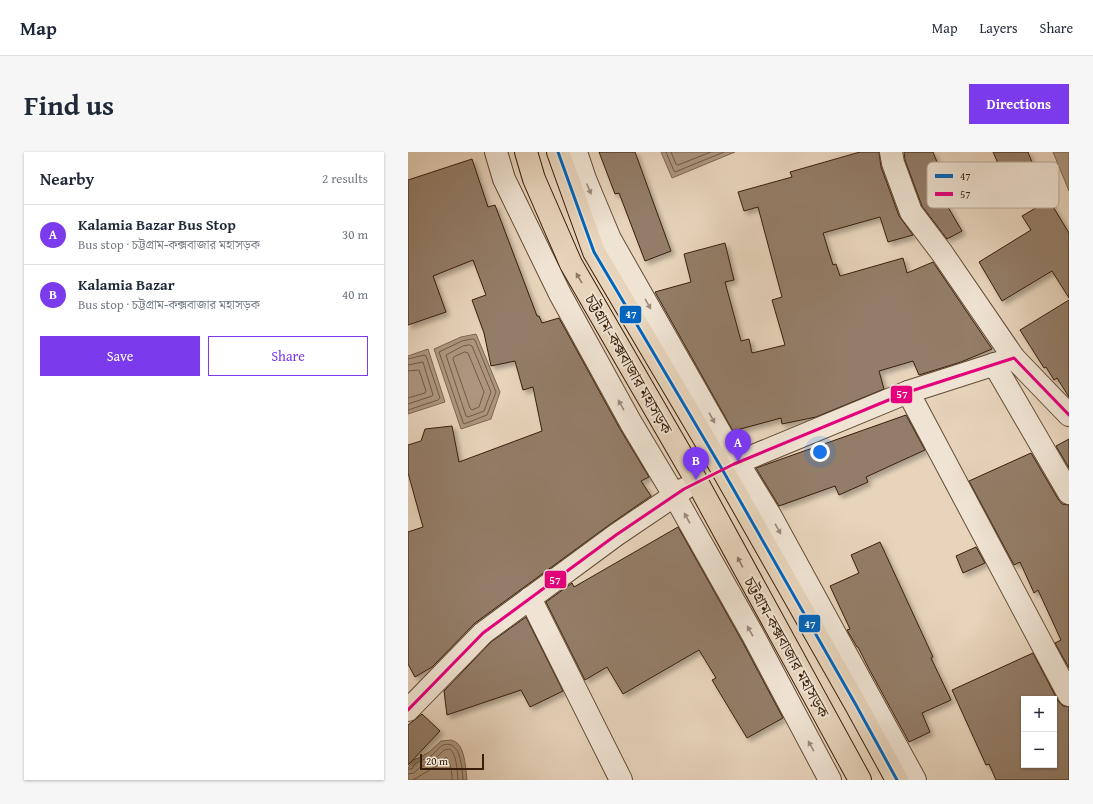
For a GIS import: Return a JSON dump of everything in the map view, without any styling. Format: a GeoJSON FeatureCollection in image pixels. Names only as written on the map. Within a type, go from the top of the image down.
{"type":"FeatureCollection","features":[{"type":"Feature","properties":{"kind":"highway","name":"চট্টগ্রাম-কক্সবাজার মহাসড়ক"},"geometry":{"type":"LineString","coordinates":[[526,152],[534,179],[571,264],[696,480],[860,780]]}},
{"type":"Feature","properties":{"kind":"highway","name":"চট্টগ্রাম-কক্সবাজার মহাসড়ক"},"geometry":{"type":"LineString","coordinates":[[558,152],[594,252],[722,469],[897,780]]}},
{"type":"Feature","properties":{"kind":"street"},"geometry":{"type":"LineString","coordinates":[[496,152],[504,179],[560,294],[631,423],[680,492],[753,635],[830,780]]}},
{"type":"Feature","properties":{"kind":"street"},"geometry":{"type":"LineString","coordinates":[[576,152],[585,179],[610,239],[736,463],[770,515],[915,780]]}},
{"type":"Feature","properties":{"kind":"street"},"geometry":{"type":"LineString","coordinates":[[891,152],[893,163],[911,212],[942,253],[1014,358],[1069,415]]}},
{"type":"Feature","properties":{"kind":"street"},"geometry":{"type":"LineString","coordinates":[[736,463],[908,392],[1014,358]]}},
{"type":"Feature","properties":{"kind":"street"},"geometry":{"type":"LineString","coordinates":[[994,364],[1069,493]]}},
{"type":"Feature","properties":{"kind":"street"},"geometry":{"type":"LineString","coordinates":[[908,392],[1069,695]]}},
{"type":"Feature","properties":{"kind":"street"},"geometry":{"type":"LineString","coordinates":[[408,710],[483,632],[680,492]]}},
{"type":"Feature","properties":{"kind":"street"},"geometry":{"type":"LineString","coordinates":[[530,598],[621,780]]}},
{"type":"Feature","properties":{"kind":"water"},"geometry":{"type":"Polygon","coordinates":[[[661,152],[735,152],[672,178],[661,152]]]}},
{"type":"Feature","properties":{"kind":"water"},"geometry":{"type":"Polygon","coordinates":[[[1053,152],[1069,152],[1069,191],[1059,167],[1059,162],[1057,162],[1053,152]]]}},
{"type":"Feature","properties":{"kind":"water"},"geometry":{"type":"Polygon","coordinates":[[[476,334],[500,392],[491,419],[461,429],[434,349],[461,337],[476,334]]]}},
{"type":"Feature","properties":{"kind":"water"},"geometry":{"type":"Polygon","coordinates":[[[428,349],[445,402],[408,414],[408,356],[428,349]]]}},
{"type":"Feature","properties":{"kind":"water"},"geometry":{"type":"Polygon","coordinates":[[[441,741],[455,741],[462,750],[465,760],[467,780],[408,780],[408,768],[413,760],[429,752],[441,741]]]}},
{"type":"Feature","properties":{"kind":"building"},"geometry":{"type":"Polygon","coordinates":[[[599,152],[635,152],[671,251],[645,261],[619,193],[615,194],[599,152]]]}},
{"type":"Feature","properties":{"kind":"building"},"geometry":{"type":"Polygon","coordinates":[[[860,152],[879,152],[881,167],[899,216],[913,235],[888,242],[880,217],[823,233],[833,265],[836,264],[840,276],[903,258],[907,273],[933,262],[992,349],[961,362],[919,375],[913,361],[879,371],[884,389],[816,417],[782,424],[781,418],[733,431],[655,292],[691,282],[684,254],[725,243],[734,280],[725,282],[741,341],[749,339],[752,353],[785,345],[772,300],[782,297],[758,207],[744,211],[738,192],[792,177],[790,172],[860,152]]]}},
{"type":"Feature","properties":{"kind":"building"},"geometry":{"type":"Polygon","coordinates":[[[904,152],[933,152],[937,162],[927,162],[927,208],[949,208],[962,231],[947,239],[922,206],[905,160],[904,152]]]}},
{"type":"Feature","properties":{"kind":"building"},"geometry":{"type":"Polygon","coordinates":[[[993,152],[1028,152],[1032,162],[997,162],[993,152]]]}},
{"type":"Feature","properties":{"kind":"building"},"geometry":{"type":"Polygon","coordinates":[[[472,159],[488,207],[495,205],[537,316],[539,316],[542,323],[559,318],[620,429],[649,477],[641,481],[651,496],[475,623],[432,667],[415,677],[408,664],[408,532],[423,527],[408,473],[408,445],[421,441],[425,429],[452,426],[459,462],[542,431],[533,387],[523,390],[515,361],[491,366],[484,333],[472,300],[486,295],[473,260],[433,276],[446,312],[408,325],[408,180],[472,159]]]}},
{"type":"Feature","properties":{"kind":"building"},"geometry":{"type":"Polygon","coordinates":[[[1036,208],[1054,208],[1069,233],[1069,298],[1052,271],[1002,301],[979,262],[1031,230],[1022,216],[1036,208]]]}},
{"type":"Feature","properties":{"kind":"building"},"geometry":{"type":"Polygon","coordinates":[[[1069,300],[1069,397],[1057,378],[1054,380],[1046,367],[1044,368],[1020,330],[1069,300]]]}},
{"type":"Feature","properties":{"kind":"building"},"geometry":{"type":"Polygon","coordinates":[[[906,415],[925,450],[866,477],[868,482],[839,495],[835,486],[779,506],[756,468],[906,415]]]}},
{"type":"Feature","properties":{"kind":"building"},"geometry":{"type":"Polygon","coordinates":[[[1069,439],[1069,468],[1056,446],[1069,439]]]}},
{"type":"Feature","properties":{"kind":"building"},"geometry":{"type":"Polygon","coordinates":[[[1031,453],[1058,499],[1062,504],[1069,505],[1069,668],[1055,643],[1061,640],[1038,590],[1034,593],[1020,562],[1014,565],[969,481],[1031,453]]]}},
{"type":"Feature","properties":{"kind":"building"},"geometry":{"type":"Polygon","coordinates":[[[678,527],[783,718],[747,738],[712,680],[716,678],[699,650],[623,694],[607,667],[585,680],[546,602],[572,583],[574,587],[678,527]]]}},
{"type":"Feature","properties":{"kind":"building"},"geometry":{"type":"Polygon","coordinates":[[[880,542],[933,657],[931,658],[951,700],[922,713],[930,732],[909,742],[858,647],[847,630],[850,629],[830,586],[859,573],[851,555],[880,542]]]}},
{"type":"Feature","properties":{"kind":"building"},"geometry":{"type":"Polygon","coordinates":[[[976,547],[985,563],[963,573],[956,556],[976,547]]]}},
{"type":"Feature","properties":{"kind":"building"},"geometry":{"type":"Polygon","coordinates":[[[526,617],[563,691],[530,707],[521,690],[447,715],[444,691],[491,642],[526,617]]]}},
{"type":"Feature","properties":{"kind":"building"},"geometry":{"type":"Polygon","coordinates":[[[1033,653],[1055,696],[1021,696],[1021,768],[1057,768],[1057,699],[1063,706],[1069,707],[1069,780],[996,780],[989,764],[986,765],[952,690],[1033,653]]]}},
{"type":"Feature","properties":{"kind":"building"},"geometry":{"type":"Polygon","coordinates":[[[422,714],[440,731],[408,765],[408,725],[422,714]]]}},
{"type":"Feature","properties":{"kind":"tunnel"},"geometry":{"type":"LineString","coordinates":[[684,489],[734,464]]}},
{"type":"Feature","properties":{"kind":"transit line","name":"47"},"geometry":{"type":"LineString","coordinates":[[558,152],[594,252],[722,469],[897,780]]}},
{"type":"Feature","properties":{"kind":"transit line","name":"57"},"geometry":{"type":"LineString","coordinates":[[408,710],[483,633],[616,535],[684,489],[734,464],[908,392],[1014,358],[1069,415]]}},
{"type":"Feature","properties":{"kind":"place","name":"Kalamia Bazar Bus Stop"},"geometry":{"type":"Point","coordinates":[738,462]}},
{"type":"Feature","properties":{"kind":"place","name":"Kalamia Bazar"},"geometry":{"type":"Point","coordinates":[696,480]}}]}
